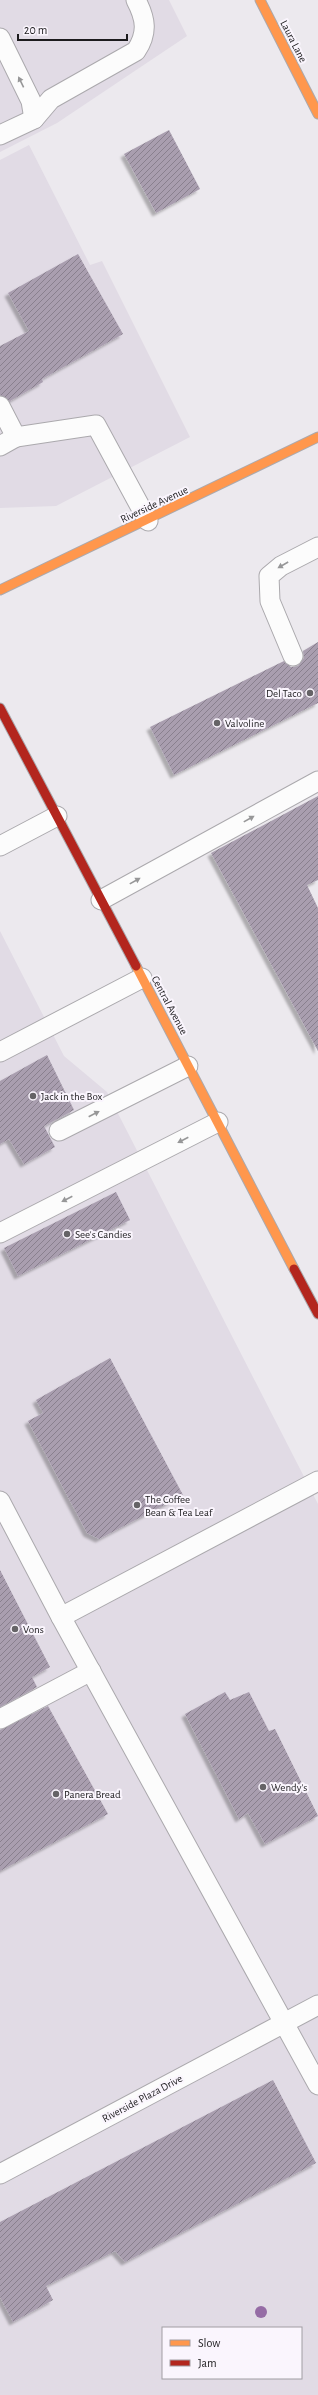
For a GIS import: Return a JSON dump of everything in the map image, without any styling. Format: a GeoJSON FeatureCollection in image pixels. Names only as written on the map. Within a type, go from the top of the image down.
{"type":"FeatureCollection","features":[{"type":"Feature","properties":{"kind":"main road","name":"Laura Lane"},"geometry":{"type":"LineString","coordinates":[[260,0],[318,114]]}},
{"type":"Feature","properties":{"kind":"main road","name":"Riverside Avenue"},"geometry":{"type":"LineString","coordinates":[[0,590],[316,442]]}},
{"type":"Feature","properties":{"kind":"main road","name":"Central Avenue"},"geometry":{"type":"LineString","coordinates":[[0,708],[318,1314]]}},
{"type":"Feature","properties":{"kind":"lane"},"geometry":{"type":"LineString","coordinates":[[0,135],[34,118],[51,99],[136,51],[143,40],[146,23],[136,0]]}},
{"type":"Feature","properties":{"kind":"lane"},"geometry":{"type":"LineString","coordinates":[[0,38],[31,101],[34,118]]}},
{"type":"Feature","properties":{"kind":"lane"},"geometry":{"type":"LineString","coordinates":[[0,406],[8,442],[96,425],[148,520]]}},
{"type":"Feature","properties":{"kind":"lane"},"geometry":{"type":"LineString","coordinates":[[293,656],[270,601],[269,576],[281,566],[318,547]]}},
{"type":"Feature","properties":{"kind":"lane"},"geometry":{"type":"LineString","coordinates":[[101,900],[318,781]]}},
{"type":"Feature","properties":{"kind":"lane"},"geometry":{"type":"LineString","coordinates":[[0,846],[57,816]]}},
{"type":"Feature","properties":{"kind":"lane"},"geometry":{"type":"LineString","coordinates":[[0,1052],[142,978]]}},
{"type":"Feature","properties":{"kind":"lane"},"geometry":{"type":"LineString","coordinates":[[59,1131],[188,1066]]}},
{"type":"Feature","properties":{"kind":"lane"},"geometry":{"type":"LineString","coordinates":[[0,1233],[218,1122]]}},
{"type":"Feature","properties":{"kind":"lane"},"geometry":{"type":"LineString","coordinates":[[61,1617],[318,1481]]}},
{"type":"Feature","properties":{"kind":"lane"},"geometry":{"type":"LineString","coordinates":[[0,1501],[61,1617],[318,2085]]}},
{"type":"Feature","properties":{"kind":"lane"},"geometry":{"type":"LineString","coordinates":[[0,1719],[91,1671]]}},
{"type":"Feature","properties":{"kind":"lane","name":"Riverside Plaza Drive"},"geometry":{"type":"LineString","coordinates":[[0,2174],[318,2005]]}},
{"type":"Feature","properties":{"kind":"shaded area"},"geometry":{"type":"Polygon","coordinates":[[[0,0],[169,0],[187,36],[57,123],[0,152],[0,0]]]}},
{"type":"Feature","properties":{"kind":"shaded area"},"geometry":{"type":"Polygon","coordinates":[[[29,145],[90,265],[102,261],[190,437],[56,506],[0,508],[0,160],[29,145]]]}},
{"type":"Feature","properties":{"kind":"shaded area"},"geometry":{"type":"Polygon","coordinates":[[[0,931],[64,1056],[107,1092],[318,1504],[318,2395],[0,2395],[0,931]]]}},
{"type":"Feature","properties":{"kind":"building"},"geometry":{"type":"Polygon","coordinates":[[[169,130],[200,189],[156,213],[124,154],[169,130]]]}},
{"type":"Feature","properties":{"kind":"building"},"geometry":{"type":"Polygon","coordinates":[[[78,254],[123,334],[42,379],[43,382],[10,401],[0,395],[0,346],[29,331],[8,293],[78,254]]]}},
{"type":"Feature","properties":{"kind":"building","name":"Valvoline"},"geometry":{"type":"Polygon","coordinates":[[[318,642],[318,703],[174,775],[150,727],[284,661],[291,667],[298,666],[304,658],[303,651],[318,642]]]}},
{"type":"Feature","properties":{"kind":"building"},"geometry":{"type":"Polygon","coordinates":[[[318,796],[318,880],[307,885],[318,908],[318,1051],[211,853],[318,796]]]}},
{"type":"Feature","properties":{"kind":"building","name":"Jack in the Box"},"geometry":{"type":"Polygon","coordinates":[[[47,1055],[74,1110],[44,1126],[55,1147],[24,1164],[9,1139],[0,1144],[0,1081],[47,1055]]]}},
{"type":"Feature","properties":{"kind":"building","name":"See's Candies"},"geometry":{"type":"Polygon","coordinates":[[[116,1192],[130,1220],[18,1276],[4,1248],[116,1192]]]}},
{"type":"Feature","properties":{"kind":"building"},"geometry":{"type":"Polygon","coordinates":[[[110,1358],[183,1495],[99,1539],[87,1533],[28,1421],[43,1413],[36,1400],[110,1358]]]}},
{"type":"Feature","properties":{"kind":"building","name":"Vons"},"geometry":{"type":"Polygon","coordinates":[[[0,1570],[50,1667],[32,1677],[37,1687],[0,1707],[0,1570]]]}},
{"type":"Feature","properties":{"kind":"building","name":"Wendy's"},"geometry":{"type":"Polygon","coordinates":[[[225,1692],[230,1700],[249,1692],[269,1731],[275,1729],[318,1816],[265,1844],[248,1813],[239,1819],[185,1714],[225,1692]]]}},
{"type":"Feature","properties":{"kind":"building"},"geometry":{"type":"Polygon","coordinates":[[[48,1706],[108,1814],[0,1871],[0,1730],[48,1706]]]}},
{"type":"Feature","properties":{"kind":"building"},"geometry":{"type":"Polygon","coordinates":[[[273,2080],[316,2163],[125,2262],[115,2251],[46,2286],[53,2300],[13,2322],[0,2297],[0,2222],[273,2080]]]}},
{"type":"Feature","properties":{"kind":"traffic: slow"},"geometry":{"type":"LineString","coordinates":[[260,0],[318,114]]}},
{"type":"Feature","properties":{"kind":"traffic: slow"},"geometry":{"type":"LineString","coordinates":[[0,590],[318,437]]}},
{"type":"Feature","properties":{"kind":"traffic: slow"},"geometry":{"type":"LineString","coordinates":[[136,966],[294,1269]]}},
{"type":"Feature","properties":{"kind":"traffic: jam"},"geometry":{"type":"LineString","coordinates":[[0,708],[136,966]]}},
{"type":"Feature","properties":{"kind":"traffic: jam"},"geometry":{"type":"LineString","coordinates":[[294,1269],[318,1314]]}},
{"type":"Feature","properties":{"kind":"place","name":"Del Taco"},"geometry":{"type":"Point","coordinates":[310,693]}},
{"type":"Feature","properties":{"kind":"place","name":"Valvoline"},"geometry":{"type":"Point","coordinates":[217,723]}},
{"type":"Feature","properties":{"kind":"place","name":"Jack in the Box"},"geometry":{"type":"Point","coordinates":[33,1096]}},
{"type":"Feature","properties":{"kind":"place","name":"See's Candies"},"geometry":{"type":"Point","coordinates":[67,1234]}},
{"type":"Feature","properties":{"kind":"place","name":"The Coffee Bean & Tea Leaf"},"geometry":{"type":"Point","coordinates":[137,1505]}},
{"type":"Feature","properties":{"kind":"place","name":"Vons"},"geometry":{"type":"Point","coordinates":[15,1629]}},
{"type":"Feature","properties":{"kind":"place","name":"Wendy's"},"geometry":{"type":"Point","coordinates":[263,1787]}},
{"type":"Feature","properties":{"kind":"place","name":"Panera Bread"},"geometry":{"type":"Point","coordinates":[56,1794]}}]}
